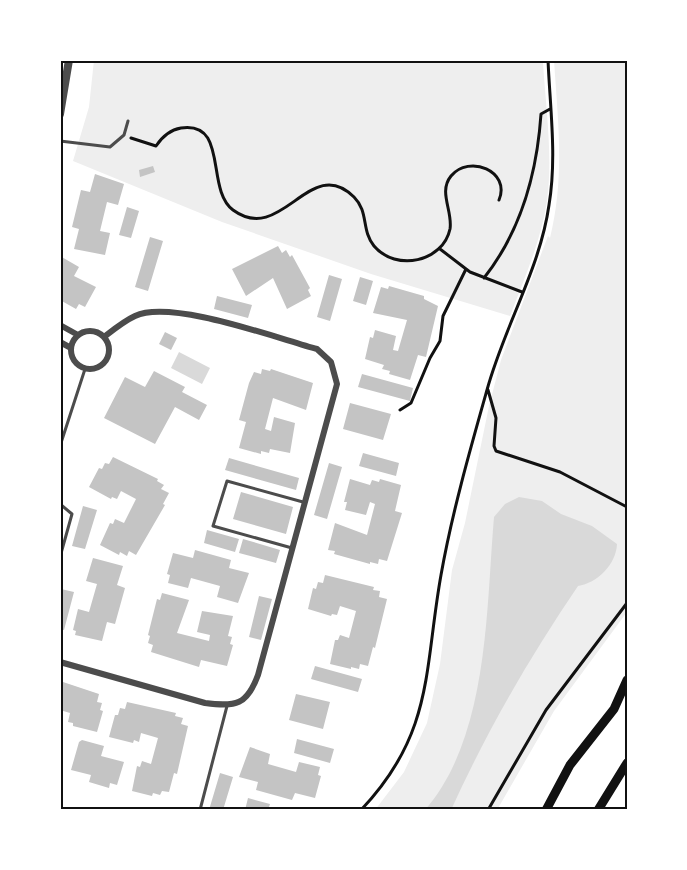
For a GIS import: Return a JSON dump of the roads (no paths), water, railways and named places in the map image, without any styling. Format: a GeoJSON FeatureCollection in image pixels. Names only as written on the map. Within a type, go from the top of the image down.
{"type":"FeatureCollection","features":[{"type":"Feature","properties":{"kind":"main road"},"geometry":{"type":"LineString","coordinates":[[546,810],[570,765],[614,709],[627,680]]}},
{"type":"Feature","properties":{"kind":"main road"},"geometry":{"type":"LineString","coordinates":[[598,810],[627,763]]}},
{"type":"Feature","properties":{"kind":"street"},"geometry":{"type":"LineString","coordinates":[[60,114],[69,60]]}},
{"type":"Feature","properties":{"kind":"street"},"geometry":{"type":"LineString","coordinates":[[60,662],[205,703],[226,706],[245,700],[252,691],[338,384],[331,362],[316,349],[183,313],[155,312],[135,315],[104,337]]}},
{"type":"Feature","properties":{"kind":"street"},"geometry":{"type":"LineString","coordinates":[[60,325],[78,335],[94,331],[104,337],[109,348],[106,360],[97,368],[85,369],[76,363],[71,348],[60,342]]}},
{"type":"Feature","properties":{"kind":"street"},"geometry":{"type":"LineString","coordinates":[[71,348],[78,335]]}},
{"type":"Feature","properties":{"kind":"lane"},"geometry":{"type":"LineString","coordinates":[[60,141],[110,147],[124,135],[128,121]]}},
{"type":"Feature","properties":{"kind":"lane"},"geometry":{"type":"LineString","coordinates":[[60,446],[85,369]]}},
{"type":"Feature","properties":{"kind":"lane"},"geometry":{"type":"LineString","coordinates":[[292,548],[213,526],[226,481],[305,502]]}},
{"type":"Feature","properties":{"kind":"lane"},"geometry":{"type":"LineString","coordinates":[[60,504],[72,514],[60,557]]}},
{"type":"Feature","properties":{"kind":"lane"},"geometry":{"type":"LineString","coordinates":[[200,810],[226,706]]}}]}
